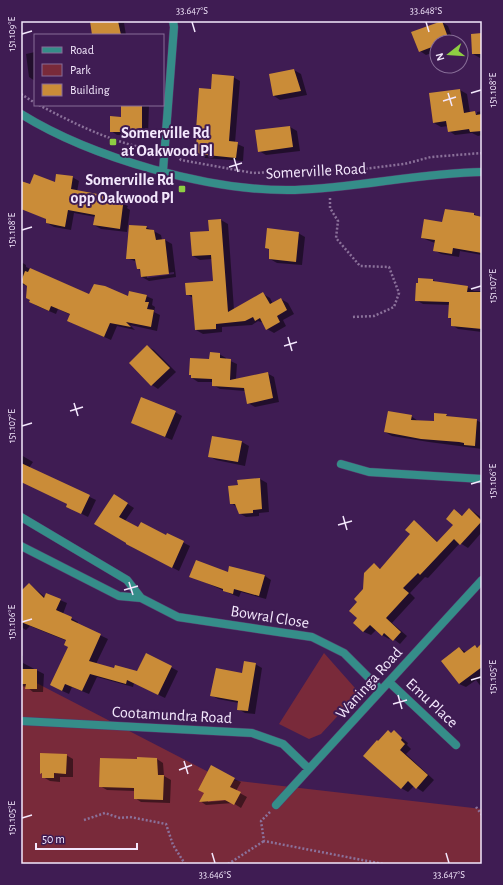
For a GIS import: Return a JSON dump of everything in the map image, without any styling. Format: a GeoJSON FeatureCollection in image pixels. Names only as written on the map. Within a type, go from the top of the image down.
{"type":"FeatureCollection","features":[{"type":"Feature","properties":{"kind":"street"},"geometry":{"type":"LineString","coordinates":[[163,171],[174,28],[173,21]]}},
{"type":"Feature","properties":{"kind":"street","name":"Somerville Road"},"geometry":{"type":"LineString","coordinates":[[21,114],[51,131],[99,152],[163,171],[218,183],[261,189],[294,190],[439,174],[482,172]]}},
{"type":"Feature","properties":{"kind":"street"},"geometry":{"type":"LineString","coordinates":[[341,464],[369,472],[482,479]]}},
{"type":"Feature","properties":{"kind":"street","name":"Bowral Close"},"geometry":{"type":"LineString","coordinates":[[21,517],[127,580],[141,598]]}},
{"type":"Feature","properties":{"kind":"street","name":"Bowral Close"},"geometry":{"type":"LineString","coordinates":[[21,546],[119,596],[141,598],[178,617],[312,637],[344,653],[381,690]]}},
{"type":"Feature","properties":{"kind":"street","name":"Waninga Road"},"geometry":{"type":"LineString","coordinates":[[276,805],[482,580]]}},
{"type":"Feature","properties":{"kind":"street","name":"Emu Place"},"geometry":{"type":"LineString","coordinates":[[389,682],[456,745]]}},
{"type":"Feature","properties":{"kind":"street","name":"Cootamundra Road"},"geometry":{"type":"LineString","coordinates":[[21,722],[252,733],[284,744],[309,770]]}},
{"type":"Feature","properties":{"kind":"path"},"geometry":{"type":"LineString","coordinates":[[21,94],[34,102]]}},
{"type":"Feature","properties":{"kind":"path"},"geometry":{"type":"LineString","coordinates":[[41,106],[91,131],[140,148],[157,150]]}},
{"type":"Feature","properties":{"kind":"path"},"geometry":{"type":"LineString","coordinates":[[174,153],[181,160],[253,173],[332,169],[348,171],[404,164],[431,157],[482,153]]}},
{"type":"Feature","properties":{"kind":"path"},"geometry":{"type":"LineString","coordinates":[[329,187],[330,208],[338,221],[336,238],[360,266],[389,267],[400,293],[394,307],[374,316],[351,317]]}},
{"type":"Feature","properties":{"kind":"path"},"geometry":{"type":"LineString","coordinates":[[264,841],[261,821],[276,805]]}},
{"type":"Feature","properties":{"kind":"path"},"geometry":{"type":"LineString","coordinates":[[476,807],[482,815]]}},
{"type":"Feature","properties":{"kind":"path"},"geometry":{"type":"LineString","coordinates":[[84,820],[106,813],[120,818],[130,817],[166,824],[173,845],[185,864]]}},
{"type":"Feature","properties":{"kind":"path"},"geometry":{"type":"LineString","coordinates":[[228,864],[264,841],[383,864]]}},
{"type":"Feature","properties":{"kind":"green space"},"geometry":{"type":"Polygon","coordinates":[[[324,653],[355,688],[357,695],[321,734],[309,739],[279,724],[324,653]]]}},
{"type":"Feature","properties":{"kind":"green space"},"geometry":{"type":"Polygon","coordinates":[[[21,675],[222,779],[482,809],[482,864],[21,864],[21,675]]]}},
{"type":"Feature","properties":{"kind":"building"},"geometry":{"type":"Polygon","coordinates":[[[90,21],[118,21],[121,34],[92,34],[90,21]]]}},
{"type":"Feature","properties":{"kind":"building"},"geometry":{"type":"Polygon","coordinates":[[[442,21],[447,34],[429,34],[429,48],[419,52],[411,32],[442,21]]]}},
{"type":"Feature","properties":{"kind":"building"},"geometry":{"type":"Polygon","coordinates":[[[482,33],[482,54],[472,54],[471,34],[482,33]]]}},
{"type":"Feature","properties":{"kind":"building"},"geometry":{"type":"Polygon","coordinates":[[[294,69],[301,91],[273,96],[269,74],[294,69]]]}},
{"type":"Feature","properties":{"kind":"building"},"geometry":{"type":"Polygon","coordinates":[[[212,74],[234,76],[229,141],[238,142],[236,158],[197,154],[196,130],[199,88],[211,89],[212,74]]]}},
{"type":"Feature","properties":{"kind":"building"},"geometry":{"type":"Polygon","coordinates":[[[460,89],[464,113],[475,111],[476,115],[482,114],[482,131],[470,132],[469,129],[448,132],[446,121],[433,123],[429,93],[460,89]]]}},
{"type":"Feature","properties":{"kind":"building"},"geometry":{"type":"Polygon","coordinates":[[[121,106],[142,106],[142,132],[110,132],[110,116],[121,117],[121,106]]]}},
{"type":"Feature","properties":{"kind":"building"},"geometry":{"type":"Polygon","coordinates":[[[290,126],[293,147],[258,152],[255,130],[290,126]]]}},
{"type":"Feature","properties":{"kind":"building"},"geometry":{"type":"Polygon","coordinates":[[[34,174],[55,182],[56,174],[73,176],[71,189],[108,196],[108,198],[113,200],[121,201],[121,204],[123,205],[120,229],[93,225],[95,215],[68,210],[65,227],[46,223],[46,219],[21,209],[21,181],[30,184],[34,174]]]}},
{"type":"Feature","properties":{"kind":"building"},"geometry":{"type":"Polygon","coordinates":[[[445,209],[474,213],[474,215],[482,217],[482,253],[453,248],[452,254],[433,251],[435,240],[421,238],[424,219],[442,222],[445,209]]]}},
{"type":"Feature","properties":{"kind":"building"},"geometry":{"type":"Polygon","coordinates":[[[221,219],[228,312],[263,292],[270,304],[281,298],[287,310],[277,316],[280,322],[266,330],[260,318],[255,321],[253,317],[245,321],[216,324],[216,329],[195,330],[192,295],[186,295],[185,283],[213,281],[211,255],[192,256],[190,232],[209,231],[208,220],[221,219]]]}},
{"type":"Feature","properties":{"kind":"building"},"geometry":{"type":"Polygon","coordinates":[[[129,225],[147,226],[146,229],[154,230],[156,240],[165,239],[169,274],[141,277],[140,269],[137,269],[135,259],[126,259],[129,225]]]}},
{"type":"Feature","properties":{"kind":"building"},"geometry":{"type":"Polygon","coordinates":[[[267,228],[299,232],[296,262],[269,259],[269,249],[265,248],[267,228]]]}},
{"type":"Feature","properties":{"kind":"building"},"geometry":{"type":"Polygon","coordinates":[[[30,268],[89,294],[94,284],[105,286],[128,296],[129,291],[147,295],[145,302],[149,302],[147,309],[154,310],[151,327],[126,322],[131,327],[110,323],[104,337],[67,321],[70,314],[51,306],[49,311],[29,302],[30,300],[26,298],[27,286],[21,282],[25,271],[28,272],[30,268]]]}},
{"type":"Feature","properties":{"kind":"building"},"geometry":{"type":"Polygon","coordinates":[[[418,278],[433,279],[433,281],[468,286],[467,292],[482,292],[482,329],[451,326],[451,318],[448,318],[449,302],[415,301],[416,283],[418,283],[418,278]]]}},
{"type":"Feature","properties":{"kind":"building"},"geometry":{"type":"Polygon","coordinates":[[[147,345],[170,368],[151,386],[129,363],[147,345]]]}},
{"type":"Feature","properties":{"kind":"building"},"geometry":{"type":"Polygon","coordinates":[[[210,352],[220,353],[220,358],[231,359],[230,380],[268,372],[273,398],[247,404],[244,388],[212,386],[212,379],[191,378],[191,375],[189,375],[190,358],[209,359],[210,352]]]}},
{"type":"Feature","properties":{"kind":"building"},"geometry":{"type":"Polygon","coordinates":[[[141,397],[176,411],[165,437],[131,423],[141,397]]]}},
{"type":"Feature","properties":{"kind":"building"},"geometry":{"type":"Polygon","coordinates":[[[388,411],[412,415],[411,420],[434,421],[434,413],[447,414],[446,416],[477,419],[475,446],[464,445],[464,443],[459,442],[421,439],[384,432],[388,411]]]}},
{"type":"Feature","properties":{"kind":"building"},"geometry":{"type":"Polygon","coordinates":[[[212,436],[242,441],[238,462],[208,457],[212,436]]]}},
{"type":"Feature","properties":{"kind":"building"},"geometry":{"type":"Polygon","coordinates":[[[21,463],[90,495],[81,514],[66,507],[67,504],[21,482],[21,463]]]}},
{"type":"Feature","properties":{"kind":"building"},"geometry":{"type":"Polygon","coordinates":[[[260,478],[262,509],[253,510],[253,513],[239,514],[235,504],[230,504],[228,486],[238,485],[237,480],[260,478]]]}},
{"type":"Feature","properties":{"kind":"building"},"geometry":{"type":"Polygon","coordinates":[[[114,494],[128,503],[119,517],[138,527],[141,522],[166,535],[167,533],[184,541],[172,568],[126,544],[94,524],[114,494]]]}},
{"type":"Feature","properties":{"kind":"building"},"geometry":{"type":"Polygon","coordinates":[[[469,508],[482,521],[460,545],[454,539],[420,575],[418,573],[403,588],[409,593],[386,618],[401,632],[393,641],[384,633],[382,636],[370,625],[363,632],[353,623],[357,618],[349,611],[357,602],[354,599],[363,589],[364,573],[374,563],[380,569],[410,534],[405,530],[414,520],[437,542],[453,525],[446,519],[454,509],[462,516],[469,508]]]}},
{"type":"Feature","properties":{"kind":"building"},"geometry":{"type":"Polygon","coordinates":[[[196,560],[228,572],[229,566],[265,575],[259,596],[234,589],[233,594],[189,577],[196,560]]]}},
{"type":"Feature","properties":{"kind":"building"},"geometry":{"type":"Polygon","coordinates":[[[29,583],[44,598],[46,593],[61,599],[56,610],[72,617],[71,620],[101,634],[89,661],[114,668],[115,665],[137,671],[146,653],[172,666],[158,695],[127,680],[126,684],[90,674],[82,691],[65,684],[62,691],[50,685],[68,647],[64,645],[66,640],[21,622],[21,591],[29,583]]]}},
{"type":"Feature","properties":{"kind":"building"},"geometry":{"type":"Polygon","coordinates":[[[482,643],[482,667],[459,684],[441,661],[459,647],[464,653],[475,645],[477,648],[482,643]]]}},
{"type":"Feature","properties":{"kind":"building"},"geometry":{"type":"Polygon","coordinates":[[[244,661],[256,663],[248,711],[237,710],[238,701],[210,696],[216,668],[242,673],[244,661]]]}},
{"type":"Feature","properties":{"kind":"building"},"geometry":{"type":"Polygon","coordinates":[[[21,669],[37,669],[37,689],[25,689],[26,684],[21,684],[21,669]]]}},
{"type":"Feature","properties":{"kind":"building"},"geometry":{"type":"Polygon","coordinates":[[[388,730],[391,733],[394,730],[402,738],[401,740],[405,744],[400,750],[428,775],[416,789],[408,781],[401,789],[363,756],[388,730]]]}},
{"type":"Feature","properties":{"kind":"building"},"geometry":{"type":"Polygon","coordinates":[[[40,753],[67,754],[66,774],[54,773],[54,778],[42,778],[42,773],[40,774],[40,753]]]}},
{"type":"Feature","properties":{"kind":"building"},"geometry":{"type":"Polygon","coordinates":[[[137,757],[157,758],[158,775],[164,775],[163,800],[134,799],[134,788],[99,787],[100,758],[137,759],[137,757]]]}},
{"type":"Feature","properties":{"kind":"building"},"geometry":{"type":"Polygon","coordinates":[[[211,765],[235,778],[230,787],[241,792],[234,805],[225,800],[199,802],[204,793],[198,790],[211,765]]]}},
{"type":"Feature","properties":{"kind":"place","name":"Somerville Rd at Oakwood Pl"},"geometry":{"type":"Point","coordinates":[113,142]}},
{"type":"Feature","properties":{"kind":"place","name":"Somerville Rd opp Oakwood Pl"},"geometry":{"type":"Point","coordinates":[182,189]}}]}
